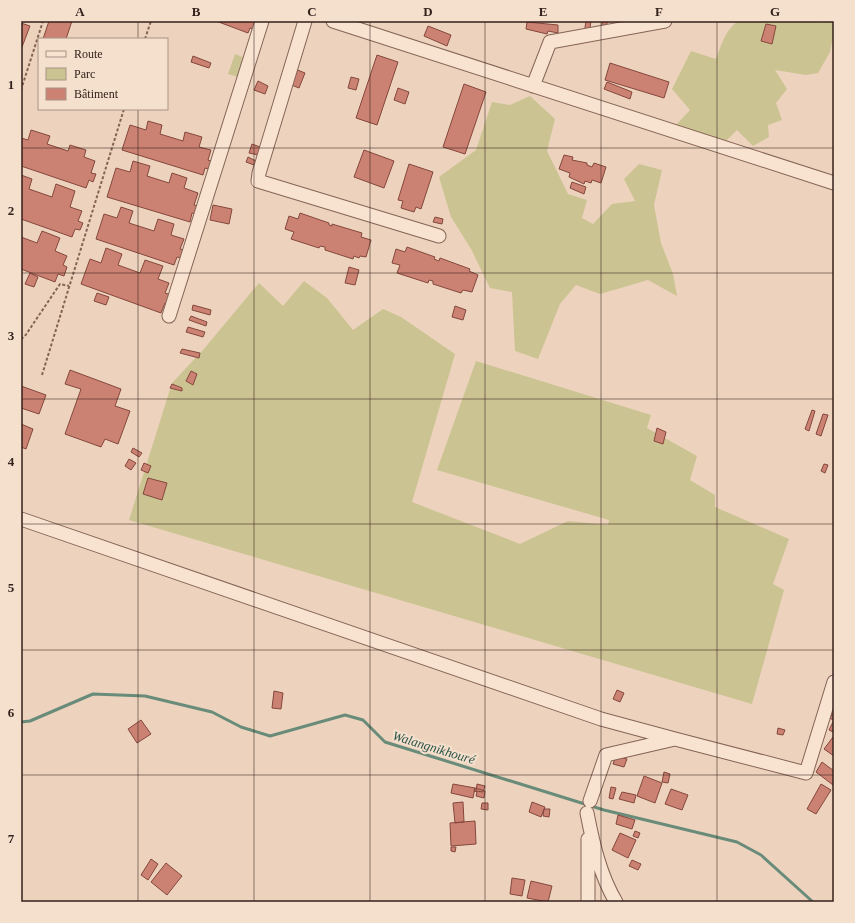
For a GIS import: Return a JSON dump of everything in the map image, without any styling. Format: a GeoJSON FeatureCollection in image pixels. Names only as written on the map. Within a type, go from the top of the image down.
{"type":"FeatureCollection","features":[{"type":"Feature","properties":{"kind":"street"},"geometry":{"type":"LineString","coordinates":[[169,316],[262,21]]}},
{"type":"Feature","properties":{"kind":"street"},"geometry":{"type":"LineString","coordinates":[[304,21],[259,173],[258,181],[439,236]]}},
{"type":"Feature","properties":{"kind":"street"},"geometry":{"type":"LineString","coordinates":[[333,21],[834,183]]}},
{"type":"Feature","properties":{"kind":"street"},"geometry":{"type":"LineString","coordinates":[[533,86],[550,42],[665,21]]}},
{"type":"Feature","properties":{"kind":"street"},"geometry":{"type":"LineString","coordinates":[[21,519],[601,719],[806,773],[834,682]]}},
{"type":"Feature","properties":{"kind":"street"},"geometry":{"type":"LineString","coordinates":[[590,801],[606,755],[675,738]]}},
{"type":"Feature","properties":{"kind":"street"},"geometry":{"type":"LineString","coordinates":[[588,902],[587,813],[592,839],[606,885],[616,902]]}},
{"type":"Feature","properties":{"kind":"path"},"geometry":{"type":"LineString","coordinates":[[21,90],[43,21]]}},
{"type":"Feature","properties":{"kind":"path"},"geometry":{"type":"LineString","coordinates":[[145,38],[151,21]]}},
{"type":"Feature","properties":{"kind":"path"},"geometry":{"type":"LineString","coordinates":[[42,375],[124,110]]}},
{"type":"Feature","properties":{"kind":"path"},"geometry":{"type":"LineString","coordinates":[[21,338],[25,336],[60,284],[69,286]]}},
{"type":"Feature","properties":{"kind":"green space"},"geometry":{"type":"Polygon","coordinates":[[[738,21],[817,21],[821,23],[822,21],[834,21],[834,41],[832,42],[830,52],[818,73],[806,75],[775,70],[787,89],[776,103],[782,120],[768,125],[769,137],[753,146],[737,130],[716,151],[675,126],[690,110],[672,89],[691,51],[716,59],[727,34],[738,21]]]}},
{"type":"Feature","properties":{"kind":"green space"},"geometry":{"type":"Polygon","coordinates":[[[235,54],[245,58],[238,77],[228,74],[235,54]]]}},
{"type":"Feature","properties":{"kind":"green space"},"geometry":{"type":"Polygon","coordinates":[[[530,96],[555,119],[547,151],[568,194],[587,200],[582,218],[593,224],[612,204],[635,201],[624,179],[639,164],[662,170],[654,205],[661,243],[673,274],[677,296],[648,280],[600,294],[576,285],[560,304],[538,359],[515,351],[512,292],[490,288],[471,249],[451,217],[439,177],[476,150],[492,102],[510,105],[530,96]]]}},
{"type":"Feature","properties":{"kind":"green space"},"geometry":{"type":"Polygon","coordinates":[[[304,281],[327,298],[353,330],[383,309],[401,317],[455,354],[412,502],[520,544],[568,521],[608,525],[609,520],[437,470],[476,361],[651,415],[647,428],[697,456],[690,480],[715,495],[715,507],[789,539],[773,584],[784,590],[752,704],[129,520],[172,383],[203,350],[259,283],[283,306],[304,281]]]}},
{"type":"Feature","properties":{"kind":"building"},"geometry":{"type":"Polygon","coordinates":[[[49,21],[72,21],[66,38],[43,38],[49,21]]]}},
{"type":"Feature","properties":{"kind":"building"},"geometry":{"type":"Polygon","coordinates":[[[216,21],[252,21],[255,23],[253,29],[250,28],[248,33],[216,21]]]}},
{"type":"Feature","properties":{"kind":"building"},"geometry":{"type":"Polygon","coordinates":[[[586,21],[591,21],[589,34],[584,34],[586,21]]]}},
{"type":"Feature","properties":{"kind":"building"},"geometry":{"type":"Polygon","coordinates":[[[602,21],[607,21],[607,29],[602,29],[602,21]]]}},
{"type":"Feature","properties":{"kind":"building"},"geometry":{"type":"Polygon","coordinates":[[[527,22],[558,25],[558,33],[548,31],[547,34],[526,29],[527,22]]]}},
{"type":"Feature","properties":{"kind":"building"},"geometry":{"type":"Polygon","coordinates":[[[21,23],[30,26],[22,47],[21,47],[21,23]]]}},
{"type":"Feature","properties":{"kind":"building"},"geometry":{"type":"Polygon","coordinates":[[[766,24],[776,26],[772,44],[761,41],[766,24]]]}},
{"type":"Feature","properties":{"kind":"building"},"geometry":{"type":"Polygon","coordinates":[[[428,26],[451,35],[447,46],[424,36],[428,26]]]}},
{"type":"Feature","properties":{"kind":"building"},"geometry":{"type":"Polygon","coordinates":[[[377,55],[398,62],[377,125],[356,118],[377,55]]]}},
{"type":"Feature","properties":{"kind":"building"},"geometry":{"type":"Polygon","coordinates":[[[193,56],[211,63],[209,68],[191,62],[193,56]]]}},
{"type":"Feature","properties":{"kind":"building"},"geometry":{"type":"Polygon","coordinates":[[[610,63],[669,82],[664,98],[605,80],[610,63]]]}},
{"type":"Feature","properties":{"kind":"building"},"geometry":{"type":"Polygon","coordinates":[[[295,69],[305,73],[299,88],[289,84],[295,69]]]}},
{"type":"Feature","properties":{"kind":"building"},"geometry":{"type":"Polygon","coordinates":[[[351,77],[359,79],[356,90],[348,88],[351,77]]]}},
{"type":"Feature","properties":{"kind":"building"},"geometry":{"type":"Polygon","coordinates":[[[258,81],[268,86],[265,94],[254,90],[258,81]]]}},
{"type":"Feature","properties":{"kind":"building"},"geometry":{"type":"Polygon","coordinates":[[[607,82],[632,92],[630,99],[604,89],[607,82]]]}},
{"type":"Feature","properties":{"kind":"building"},"geometry":{"type":"Polygon","coordinates":[[[464,84],[486,92],[465,154],[443,147],[464,84]]]}},
{"type":"Feature","properties":{"kind":"building"},"geometry":{"type":"Polygon","coordinates":[[[398,88],[409,92],[405,104],[394,100],[398,88]]]}},
{"type":"Feature","properties":{"kind":"building"},"geometry":{"type":"Polygon","coordinates":[[[148,121],[162,125],[160,134],[183,141],[185,132],[202,137],[199,147],[211,150],[208,160],[211,161],[209,169],[205,168],[203,175],[122,150],[130,125],[146,130],[148,121]]]}},
{"type":"Feature","properties":{"kind":"building"},"geometry":{"type":"Polygon","coordinates":[[[31,130],[50,136],[47,144],[68,151],[70,145],[86,150],[84,157],[95,161],[91,173],[96,174],[93,182],[89,180],[86,188],[21,166],[21,138],[28,140],[31,130]]]}},
{"type":"Feature","properties":{"kind":"building"},"geometry":{"type":"Polygon","coordinates":[[[252,144],[260,147],[258,155],[249,153],[252,144]]]}},
{"type":"Feature","properties":{"kind":"building"},"geometry":{"type":"Polygon","coordinates":[[[364,150],[394,161],[384,188],[354,177],[364,150]]]}},
{"type":"Feature","properties":{"kind":"building"},"geometry":{"type":"Polygon","coordinates":[[[564,155],[573,157],[572,160],[587,163],[587,165],[592,167],[594,163],[606,167],[601,183],[592,180],[591,183],[585,181],[584,184],[569,177],[570,173],[559,169],[564,155]]]}},
{"type":"Feature","properties":{"kind":"building"},"geometry":{"type":"Polygon","coordinates":[[[248,157],[256,161],[254,165],[246,162],[248,157]]]}},
{"type":"Feature","properties":{"kind":"building"},"geometry":{"type":"Polygon","coordinates":[[[133,161],[150,166],[147,176],[169,183],[172,173],[187,178],[184,188],[198,193],[194,205],[198,206],[196,214],[192,213],[190,222],[107,197],[116,168],[130,172],[133,161]]]}},
{"type":"Feature","properties":{"kind":"building"},"geometry":{"type":"Polygon","coordinates":[[[409,164],[433,172],[421,209],[416,207],[414,212],[401,208],[403,201],[398,200],[409,164]]]}},
{"type":"Feature","properties":{"kind":"building"},"geometry":{"type":"Polygon","coordinates":[[[21,175],[32,179],[29,189],[52,197],[56,184],[75,191],[70,207],[82,211],[78,221],[83,223],[80,230],[75,229],[72,237],[21,219],[21,175]]]}},
{"type":"Feature","properties":{"kind":"building"},"geometry":{"type":"Polygon","coordinates":[[[572,182],[586,187],[584,194],[570,188],[572,182]]]}},
{"type":"Feature","properties":{"kind":"building"},"geometry":{"type":"Polygon","coordinates":[[[213,205],[232,209],[229,224],[210,220],[213,205]]]}},
{"type":"Feature","properties":{"kind":"building"},"geometry":{"type":"Polygon","coordinates":[[[121,207],[133,211],[129,223],[154,231],[158,219],[174,224],[171,235],[184,239],[180,249],[184,250],[181,258],[177,257],[174,265],[96,239],[104,214],[117,218],[121,207]]]}},
{"type":"Feature","properties":{"kind":"building"},"geometry":{"type":"Polygon","coordinates":[[[300,213],[329,223],[329,225],[332,226],[332,224],[362,233],[361,237],[371,240],[366,257],[360,256],[359,258],[354,256],[353,259],[325,250],[325,247],[320,246],[319,248],[291,239],[294,232],[285,229],[289,216],[298,219],[300,213]]]}},
{"type":"Feature","properties":{"kind":"building"},"geometry":{"type":"Polygon","coordinates":[[[435,217],[443,219],[442,224],[433,222],[435,217]]]}},
{"type":"Feature","properties":{"kind":"building"},"geometry":{"type":"Polygon","coordinates":[[[42,231],[60,238],[55,251],[67,256],[63,265],[67,267],[64,276],[58,274],[55,282],[21,269],[21,237],[37,243],[42,231]]]}},
{"type":"Feature","properties":{"kind":"building"},"geometry":{"type":"Polygon","coordinates":[[[407,247],[435,257],[434,259],[439,261],[440,258],[470,269],[469,271],[478,275],[472,292],[463,290],[461,293],[433,284],[433,281],[429,280],[428,283],[397,273],[400,265],[392,263],[396,249],[405,252],[407,247]]]}},
{"type":"Feature","properties":{"kind":"building"},"geometry":{"type":"Polygon","coordinates":[[[106,248],[122,254],[118,265],[140,273],[145,260],[163,266],[158,279],[169,283],[165,293],[171,295],[168,305],[165,303],[161,313],[81,284],[90,259],[101,263],[106,248]]]}},
{"type":"Feature","properties":{"kind":"building"},"geometry":{"type":"Polygon","coordinates":[[[349,267],[359,270],[355,285],[345,283],[349,267]]]}},
{"type":"Feature","properties":{"kind":"building"},"geometry":{"type":"Polygon","coordinates":[[[30,273],[38,277],[34,287],[25,284],[30,273]]]}},
{"type":"Feature","properties":{"kind":"building"},"geometry":{"type":"Polygon","coordinates":[[[97,293],[109,297],[106,305],[94,301],[97,293]]]}},
{"type":"Feature","properties":{"kind":"building"},"geometry":{"type":"Polygon","coordinates":[[[193,305],[211,310],[210,315],[192,310],[193,305]]]}},
{"type":"Feature","properties":{"kind":"building"},"geometry":{"type":"Polygon","coordinates":[[[455,306],[466,310],[463,320],[452,317],[455,306]]]}},
{"type":"Feature","properties":{"kind":"building"},"geometry":{"type":"Polygon","coordinates":[[[191,316],[207,322],[206,326],[189,320],[191,316]]]}},
{"type":"Feature","properties":{"kind":"building"},"geometry":{"type":"Polygon","coordinates":[[[188,327],[205,332],[203,337],[186,332],[188,327]]]}},
{"type":"Feature","properties":{"kind":"building"},"geometry":{"type":"Polygon","coordinates":[[[182,349],[200,353],[199,358],[180,353],[182,349]]]}},
{"type":"Feature","properties":{"kind":"building"},"geometry":{"type":"Polygon","coordinates":[[[70,370],[121,389],[115,406],[130,411],[118,444],[105,439],[101,447],[65,434],[81,389],[65,384],[70,370]]]}},
{"type":"Feature","properties":{"kind":"building"},"geometry":{"type":"Polygon","coordinates":[[[191,371],[197,374],[193,385],[186,381],[191,371]]]}},
{"type":"Feature","properties":{"kind":"building"},"geometry":{"type":"Polygon","coordinates":[[[172,384],[182,388],[182,391],[170,388],[172,384]]]}},
{"type":"Feature","properties":{"kind":"building"},"geometry":{"type":"Polygon","coordinates":[[[21,386],[46,395],[39,414],[21,408],[21,386]]]}},
{"type":"Feature","properties":{"kind":"building"},"geometry":{"type":"Polygon","coordinates":[[[812,410],[815,411],[809,431],[805,429],[812,410]]]}},
{"type":"Feature","properties":{"kind":"building"},"geometry":{"type":"Polygon","coordinates":[[[823,414],[828,415],[821,436],[816,434],[823,414]]]}},
{"type":"Feature","properties":{"kind":"building"},"geometry":{"type":"Polygon","coordinates":[[[21,424],[33,429],[26,449],[21,447],[21,424]]]}},
{"type":"Feature","properties":{"kind":"building"},"geometry":{"type":"Polygon","coordinates":[[[657,428],[666,432],[663,444],[654,441],[657,428]]]}},
{"type":"Feature","properties":{"kind":"building"},"geometry":{"type":"Polygon","coordinates":[[[133,448],[142,453],[139,457],[131,452],[133,448]]]}},
{"type":"Feature","properties":{"kind":"building"},"geometry":{"type":"Polygon","coordinates":[[[129,459],[136,463],[131,470],[125,466],[129,459]]]}},
{"type":"Feature","properties":{"kind":"building"},"geometry":{"type":"Polygon","coordinates":[[[144,463],[151,466],[148,473],[141,470],[144,463]]]}},
{"type":"Feature","properties":{"kind":"building"},"geometry":{"type":"Polygon","coordinates":[[[824,464],[828,465],[825,473],[821,471],[824,464]]]}},
{"type":"Feature","properties":{"kind":"building"},"geometry":{"type":"Polygon","coordinates":[[[148,478],[167,483],[162,500],[143,494],[148,478]]]}},
{"type":"Feature","properties":{"kind":"building"},"geometry":{"type":"Polygon","coordinates":[[[617,690],[624,693],[620,702],[613,699],[617,690]]]}},
{"type":"Feature","properties":{"kind":"building"},"geometry":{"type":"Polygon","coordinates":[[[274,691],[283,693],[281,709],[272,708],[274,691]]]}},
{"type":"Feature","properties":{"kind":"building"},"geometry":{"type":"Polygon","coordinates":[[[834,711],[834,721],[830,718],[834,711]]]}},
{"type":"Feature","properties":{"kind":"building"},"geometry":{"type":"Polygon","coordinates":[[[141,720],[151,734],[137,743],[128,729],[141,720]]]}},
{"type":"Feature","properties":{"kind":"building"},"geometry":{"type":"Polygon","coordinates":[[[834,722],[833,732],[829,730],[834,722]]]}},
{"type":"Feature","properties":{"kind":"building"},"geometry":{"type":"Polygon","coordinates":[[[778,728],[785,730],[783,735],[777,734],[778,728]]]}},
{"type":"Feature","properties":{"kind":"building"},"geometry":{"type":"Polygon","coordinates":[[[833,737],[834,738],[834,756],[824,749],[833,737]]]}},
{"type":"Feature","properties":{"kind":"building"},"geometry":{"type":"Polygon","coordinates":[[[616,756],[627,759],[624,767],[613,764],[616,756]]]}},
{"type":"Feature","properties":{"kind":"building"},"geometry":{"type":"Polygon","coordinates":[[[822,762],[834,771],[833,785],[816,772],[822,762]]]}},
{"type":"Feature","properties":{"kind":"building"},"geometry":{"type":"Polygon","coordinates":[[[664,772],[670,774],[668,783],[662,782],[664,772]]]}},
{"type":"Feature","properties":{"kind":"building"},"geometry":{"type":"Polygon","coordinates":[[[644,776],[662,783],[655,803],[637,796],[644,776]]]}},
{"type":"Feature","properties":{"kind":"building"},"geometry":{"type":"Polygon","coordinates":[[[453,784],[475,788],[473,798],[451,793],[453,784]]]}},
{"type":"Feature","properties":{"kind":"building"},"geometry":{"type":"Polygon","coordinates":[[[477,784],[485,786],[483,792],[476,791],[477,784]]]}},
{"type":"Feature","properties":{"kind":"building"},"geometry":{"type":"Polygon","coordinates":[[[821,784],[831,790],[816,814],[807,809],[821,784]]]}},
{"type":"Feature","properties":{"kind":"building"},"geometry":{"type":"Polygon","coordinates":[[[611,787],[616,788],[613,799],[609,798],[611,787]]]}},
{"type":"Feature","properties":{"kind":"building"},"geometry":{"type":"Polygon","coordinates":[[[475,788],[485,791],[484,798],[476,796],[477,792],[474,791],[475,788]]]}},
{"type":"Feature","properties":{"kind":"building"},"geometry":{"type":"Polygon","coordinates":[[[671,789],[688,795],[682,810],[665,804],[671,789]]]}},
{"type":"Feature","properties":{"kind":"building"},"geometry":{"type":"Polygon","coordinates":[[[622,792],[636,795],[634,803],[619,799],[622,792]]]}},
{"type":"Feature","properties":{"kind":"building"},"geometry":{"type":"Polygon","coordinates":[[[463,802],[464,822],[455,823],[453,803],[463,802]]]}},
{"type":"Feature","properties":{"kind":"building"},"geometry":{"type":"Polygon","coordinates":[[[532,802],[545,807],[541,817],[529,812],[532,802]]]}},
{"type":"Feature","properties":{"kind":"building"},"geometry":{"type":"Polygon","coordinates":[[[482,803],[488,803],[488,810],[481,809],[482,803]]]}},
{"type":"Feature","properties":{"kind":"building"},"geometry":{"type":"Polygon","coordinates":[[[544,809],[550,809],[549,817],[543,816],[544,809]]]}},
{"type":"Feature","properties":{"kind":"building"},"geometry":{"type":"Polygon","coordinates":[[[618,815],[635,820],[632,829],[616,824],[618,815]]]}},
{"type":"Feature","properties":{"kind":"building"},"geometry":{"type":"Polygon","coordinates":[[[475,821],[476,844],[451,846],[450,823],[475,821]]]}},
{"type":"Feature","properties":{"kind":"building"},"geometry":{"type":"Polygon","coordinates":[[[635,831],[640,833],[638,838],[633,836],[635,831]]]}},
{"type":"Feature","properties":{"kind":"building"},"geometry":{"type":"Polygon","coordinates":[[[620,833],[636,840],[628,858],[612,850],[620,833]]]}},
{"type":"Feature","properties":{"kind":"building"},"geometry":{"type":"Polygon","coordinates":[[[451,847],[456,847],[455,852],[451,851],[451,847]]]}},
{"type":"Feature","properties":{"kind":"building"},"geometry":{"type":"Polygon","coordinates":[[[151,859],[158,864],[148,880],[141,875],[151,859]]]}},
{"type":"Feature","properties":{"kind":"building"},"geometry":{"type":"Polygon","coordinates":[[[632,860],[641,864],[638,870],[629,866],[632,860]]]}},
{"type":"Feature","properties":{"kind":"building"},"geometry":{"type":"Polygon","coordinates":[[[166,863],[182,876],[167,895],[151,882],[166,863]]]}},
{"type":"Feature","properties":{"kind":"building"},"geometry":{"type":"Polygon","coordinates":[[[512,878],[525,880],[522,896],[510,894],[512,878]]]}},
{"type":"Feature","properties":{"kind":"building"},"geometry":{"type":"Polygon","coordinates":[[[531,881],[552,886],[548,902],[527,898],[531,881]]]}},
{"type":"Feature","properties":{"kind":"waterway","name":"Walangnikhouré"},"geometry":{"type":"LineString","coordinates":[[21,722],[30,721],[93,694],[145,696],[212,712],[241,727],[270,736],[345,715],[363,720],[385,742],[604,810],[737,842],[761,855],[813,902]]}}]}
